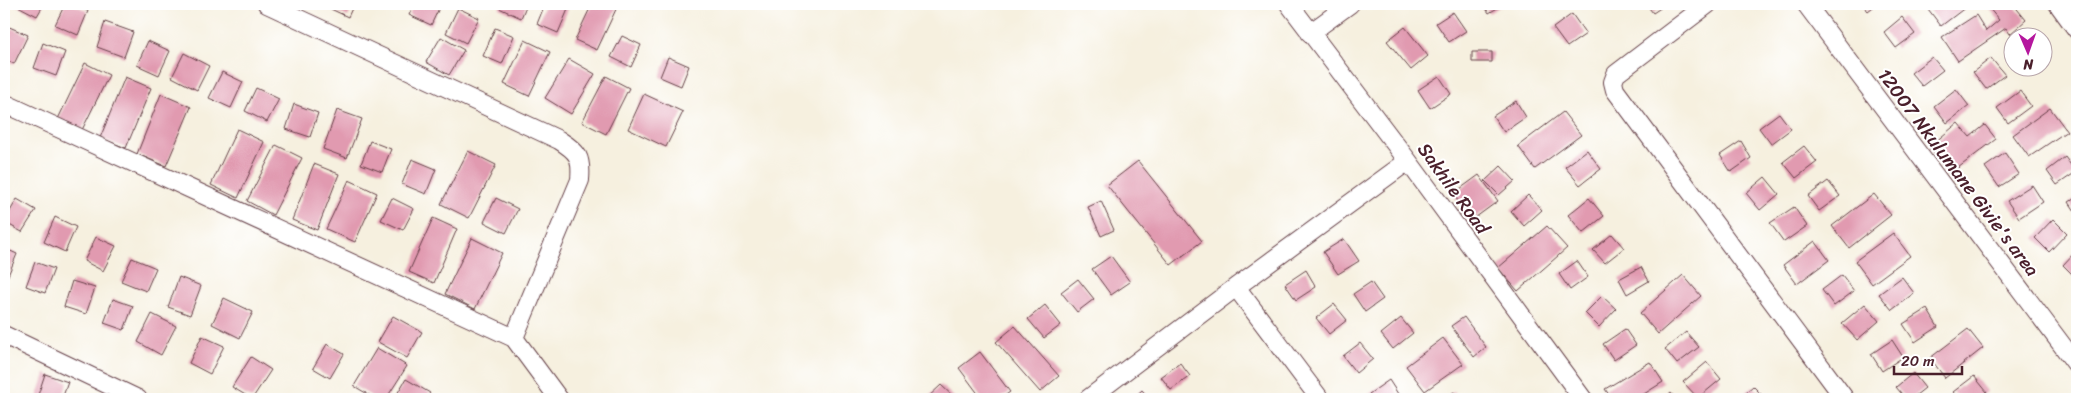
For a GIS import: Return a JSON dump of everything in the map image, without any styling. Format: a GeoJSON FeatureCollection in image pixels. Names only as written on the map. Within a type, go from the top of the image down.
{"type":"FeatureCollection","features":[{"type":"Feature","properties":{"kind":"street"},"geometry":{"type":"LineString","coordinates":[[267,4],[559,140],[578,155],[581,167],[580,180],[514,338]]}},
{"type":"Feature","properties":{"kind":"street","name":"Sakhile Road"},"geometry":{"type":"LineString","coordinates":[[1289,4],[1408,161],[1583,399]]}},
{"type":"Feature","properties":{"kind":"street"},"geometry":{"type":"LineString","coordinates":[[1310,33],[1350,4]]}},
{"type":"Feature","properties":{"kind":"street"},"geometry":{"type":"LineString","coordinates":[[1708,4],[1616,74],[1613,82],[1614,90],[1845,399]]}},
{"type":"Feature","properties":{"kind":"street","name":"12007 Nkulumane Givie's area"},"geometry":{"type":"LineString","coordinates":[[1806,4],[2077,365]]}},
{"type":"Feature","properties":{"kind":"street"},"geometry":{"type":"LineString","coordinates":[[2058,4],[2077,30]]}},
{"type":"Feature","properties":{"kind":"street"},"geometry":{"type":"LineString","coordinates":[[4,103],[514,338],[559,399]]}},
{"type":"Feature","properties":{"kind":"street"},"geometry":{"type":"LineString","coordinates":[[1088,399],[1236,287],[1408,161]]}},
{"type":"Feature","properties":{"kind":"street"},"geometry":{"type":"LineString","coordinates":[[1236,287],[1320,399]]}},
{"type":"Feature","properties":{"kind":"street"},"geometry":{"type":"LineString","coordinates":[[4,334],[138,399]]}},
{"type":"Feature","properties":{"kind":"building"},"geometry":{"type":"Polygon","coordinates":[[[14,4],[44,4],[37,16],[14,4]]]}},
{"type":"Feature","properties":{"kind":"building"},"geometry":{"type":"Polygon","coordinates":[[[65,4],[72,4],[88,11],[78,35],[55,25],[65,4]]]}},
{"type":"Feature","properties":{"kind":"building"},"geometry":{"type":"Polygon","coordinates":[[[320,4],[354,4],[348,17],[320,4]]]}},
{"type":"Feature","properties":{"kind":"building"},"geometry":{"type":"Polygon","coordinates":[[[381,4],[396,4],[394,9],[381,4]]]}},
{"type":"Feature","properties":{"kind":"building"},"geometry":{"type":"Polygon","coordinates":[[[414,4],[441,4],[431,25],[409,15],[414,4]]]}},
{"type":"Feature","properties":{"kind":"building"},"geometry":{"type":"Polygon","coordinates":[[[501,4],[527,4],[521,18],[499,8],[501,4]]]}},
{"type":"Feature","properties":{"kind":"building"},"geometry":{"type":"Polygon","coordinates":[[[545,4],[560,4],[569,7],[558,33],[537,24],[545,4]]]}},
{"type":"Feature","properties":{"kind":"building"},"geometry":{"type":"Polygon","coordinates":[[[592,4],[618,5],[597,50],[575,40],[592,4]]]}},
{"type":"Feature","properties":{"kind":"building"},"geometry":{"type":"Polygon","coordinates":[[[1483,4],[1504,4],[1489,13],[1483,4]]]}},
{"type":"Feature","properties":{"kind":"building"},"geometry":{"type":"Polygon","coordinates":[[[1646,4],[1664,4],[1665,5],[1653,13],[1646,4]]]}},
{"type":"Feature","properties":{"kind":"building"},"geometry":{"type":"Polygon","coordinates":[[[1862,4],[1877,4],[1868,11],[1862,4]]]}},
{"type":"Feature","properties":{"kind":"building"},"geometry":{"type":"Polygon","coordinates":[[[1970,4],[1941,26],[1925,5],[1970,4]]]}},
{"type":"Feature","properties":{"kind":"building"},"geometry":{"type":"Polygon","coordinates":[[[1992,4],[2013,4],[2026,20],[2017,28],[2004,28],[1958,61],[1942,37],[1976,15],[1986,31],[1999,20],[1988,7],[1992,4]]]}},
{"type":"Feature","properties":{"kind":"building"},"geometry":{"type":"Polygon","coordinates":[[[458,8],[479,18],[466,43],[446,33],[458,8]]]}},
{"type":"Feature","properties":{"kind":"building"},"geometry":{"type":"Polygon","coordinates":[[[1453,12],[1466,31],[1449,42],[1436,23],[1453,12]]]}},
{"type":"Feature","properties":{"kind":"building"},"geometry":{"type":"Polygon","coordinates":[[[1572,14],[1586,34],[1567,47],[1553,28],[1572,14]]]}},
{"type":"Feature","properties":{"kind":"building"},"geometry":{"type":"Polygon","coordinates":[[[1902,17],[1915,34],[1896,48],[1884,32],[1902,17]]]}},
{"type":"Feature","properties":{"kind":"building"},"geometry":{"type":"Polygon","coordinates":[[[105,22],[133,32],[124,57],[97,47],[105,22]]]}},
{"type":"Feature","properties":{"kind":"building"},"geometry":{"type":"Polygon","coordinates":[[[7,26],[28,35],[14,64],[4,59],[4,32],[7,26]]]}},
{"type":"Feature","properties":{"kind":"building"},"geometry":{"type":"Polygon","coordinates":[[[1405,27],[1428,56],[1411,70],[1387,41],[1405,27]]]}},
{"type":"Feature","properties":{"kind":"building"},"geometry":{"type":"Polygon","coordinates":[[[495,28],[514,36],[502,64],[483,56],[495,28]]]}},
{"type":"Feature","properties":{"kind":"building"},"geometry":{"type":"Polygon","coordinates":[[[622,36],[641,45],[631,67],[611,57],[622,36]]]}},
{"type":"Feature","properties":{"kind":"building"},"geometry":{"type":"Polygon","coordinates":[[[441,37],[464,50],[449,75],[426,62],[441,37]]]}},
{"type":"Feature","properties":{"kind":"building"},"geometry":{"type":"Polygon","coordinates":[[[525,40],[550,52],[529,96],[504,84],[525,40]]]}},
{"type":"Feature","properties":{"kind":"building"},"geometry":{"type":"Polygon","coordinates":[[[148,41],[170,51],[159,75],[137,65],[148,41]]]}},
{"type":"Feature","properties":{"kind":"building"},"geometry":{"type":"Polygon","coordinates":[[[43,43],[65,52],[56,76],[34,68],[43,43]]]}},
{"type":"Feature","properties":{"kind":"building"},"geometry":{"type":"Polygon","coordinates":[[[1472,52],[1492,52],[1492,62],[1472,62],[1472,52]]]}},
{"type":"Feature","properties":{"kind":"building"},"geometry":{"type":"Polygon","coordinates":[[[184,53],[209,66],[197,90],[172,77],[184,53]]]}},
{"type":"Feature","properties":{"kind":"building"},"geometry":{"type":"Polygon","coordinates":[[[668,57],[689,66],[681,86],[660,77],[668,57]]]}},
{"type":"Feature","properties":{"kind":"building"},"geometry":{"type":"Polygon","coordinates":[[[1932,57],[1943,70],[1922,86],[1911,73],[1932,57]]]}},
{"type":"Feature","properties":{"kind":"building"},"geometry":{"type":"Polygon","coordinates":[[[1991,58],[2004,76],[1986,89],[1973,72],[1991,58]]]}},
{"type":"Feature","properties":{"kind":"building"},"geometry":{"type":"Polygon","coordinates":[[[569,59],[595,74],[571,114],[545,98],[569,59]]]}},
{"type":"Feature","properties":{"kind":"building"},"geometry":{"type":"Polygon","coordinates":[[[85,63],[109,75],[82,130],[58,119],[85,63]]]}},
{"type":"Feature","properties":{"kind":"building"},"geometry":{"type":"Polygon","coordinates":[[[222,72],[243,82],[231,108],[209,98],[222,72]]]}},
{"type":"Feature","properties":{"kind":"building"},"geometry":{"type":"Polygon","coordinates":[[[606,76],[629,88],[606,134],[582,122],[606,76]]]}},
{"type":"Feature","properties":{"kind":"building"},"geometry":{"type":"Polygon","coordinates":[[[1439,76],[1451,94],[1430,108],[1418,90],[1439,76]]]}},
{"type":"Feature","properties":{"kind":"building"},"geometry":{"type":"Polygon","coordinates":[[[125,77],[151,88],[126,148],[100,138],[125,77]]]}},
{"type":"Feature","properties":{"kind":"building"},"geometry":{"type":"Polygon","coordinates":[[[256,88],[279,99],[267,122],[245,111],[256,88]]]}},
{"type":"Feature","properties":{"kind":"building"},"geometry":{"type":"Polygon","coordinates":[[[1956,89],[1969,106],[1947,123],[1934,106],[1956,89]]]}},
{"type":"Feature","properties":{"kind":"building"},"geometry":{"type":"Polygon","coordinates":[[[2020,91],[2031,106],[2008,123],[1997,108],[2020,91]]]}},
{"type":"Feature","properties":{"kind":"building"},"geometry":{"type":"Polygon","coordinates":[[[161,94],[191,107],[166,166],[137,154],[161,94]]]}},
{"type":"Feature","properties":{"kind":"building"},"geometry":{"type":"Polygon","coordinates":[[[644,94],[683,112],[666,147],[628,129],[644,94]]]}},
{"type":"Feature","properties":{"kind":"building"},"geometry":{"type":"Polygon","coordinates":[[[1516,101],[1526,117],[1504,132],[1493,116],[1516,101]]]}},
{"type":"Feature","properties":{"kind":"building"},"geometry":{"type":"Polygon","coordinates":[[[294,104],[318,113],[310,137],[286,129],[294,104]]]}},
{"type":"Feature","properties":{"kind":"building"},"geometry":{"type":"Polygon","coordinates":[[[2050,108],[2067,131],[2029,157],[2013,135],[2050,108]]]}},
{"type":"Feature","properties":{"kind":"building"},"geometry":{"type":"Polygon","coordinates":[[[337,110],[362,119],[347,158],[323,149],[337,110]]]}},
{"type":"Feature","properties":{"kind":"building"},"geometry":{"type":"Polygon","coordinates":[[[1563,112],[1581,135],[1535,169],[1518,146],[1563,112]]]}},
{"type":"Feature","properties":{"kind":"building"},"geometry":{"type":"Polygon","coordinates":[[[1779,113],[1791,129],[1771,144],[1759,128],[1779,113]]]}},
{"type":"Feature","properties":{"kind":"building"},"geometry":{"type":"Polygon","coordinates":[[[1958,123],[1970,137],[1985,125],[1996,139],[1950,174],[1929,147],[1958,123]]]}},
{"type":"Feature","properties":{"kind":"building"},"geometry":{"type":"Polygon","coordinates":[[[237,129],[264,142],[238,198],[211,185],[237,129]]]}},
{"type":"Feature","properties":{"kind":"building"},"geometry":{"type":"Polygon","coordinates":[[[370,141],[391,149],[382,172],[361,164],[370,141]]]}},
{"type":"Feature","properties":{"kind":"building"},"geometry":{"type":"Polygon","coordinates":[[[1741,141],[1751,158],[1731,172],[1720,155],[1741,141]]]}},
{"type":"Feature","properties":{"kind":"building"},"geometry":{"type":"Polygon","coordinates":[[[276,145],[302,158],[273,215],[247,201],[276,145]]]}},
{"type":"Feature","properties":{"kind":"building"},"geometry":{"type":"Polygon","coordinates":[[[1804,146],[1817,162],[1796,178],[1783,162],[1804,146]]]}},
{"type":"Feature","properties":{"kind":"building"},"geometry":{"type":"Polygon","coordinates":[[[1587,150],[1601,169],[1580,185],[1565,167],[1587,150]]]}},
{"type":"Feature","properties":{"kind":"building"},"geometry":{"type":"Polygon","coordinates":[[[468,151],[496,165],[469,218],[441,204],[468,151]]]}},
{"type":"Feature","properties":{"kind":"building"},"geometry":{"type":"Polygon","coordinates":[[[2005,153],[2019,174],[1999,187],[1985,167],[2005,153]]]}},
{"type":"Feature","properties":{"kind":"building"},"geometry":{"type":"Polygon","coordinates":[[[2065,157],[2076,172],[2057,185],[2047,171],[2065,157]]]}},
{"type":"Feature","properties":{"kind":"building"},"geometry":{"type":"Polygon","coordinates":[[[412,159],[436,169],[426,194],[402,184],[412,159]]]}},
{"type":"Feature","properties":{"kind":"building"},"geometry":{"type":"Polygon","coordinates":[[[1138,161],[1202,241],[1171,265],[1107,185],[1138,161]]]}},
{"type":"Feature","properties":{"kind":"building"},"geometry":{"type":"Polygon","coordinates":[[[314,164],[339,174],[317,230],[292,220],[314,164]]]}},
{"type":"Feature","properties":{"kind":"building"},"geometry":{"type":"Polygon","coordinates":[[[1501,166],[1515,181],[1499,195],[1485,181],[1501,166]]]}},
{"type":"Feature","properties":{"kind":"building"},"geometry":{"type":"Polygon","coordinates":[[[1479,175],[1498,201],[1472,220],[1453,194],[1479,175]]]}},
{"type":"Feature","properties":{"kind":"building"},"geometry":{"type":"Polygon","coordinates":[[[1765,177],[1779,194],[1760,210],[1746,193],[1765,177]]]}},
{"type":"Feature","properties":{"kind":"building"},"geometry":{"type":"Polygon","coordinates":[[[349,180],[377,193],[355,242],[326,229],[349,180]]]}},
{"type":"Feature","properties":{"kind":"building"},"geometry":{"type":"Polygon","coordinates":[[[1828,181],[1840,196],[1819,211],[1808,196],[1828,181]]]}},
{"type":"Feature","properties":{"kind":"building"},"geometry":{"type":"Polygon","coordinates":[[[2032,185],[2043,202],[2019,218],[2007,201],[2032,185]]]}},
{"type":"Feature","properties":{"kind":"building"},"geometry":{"type":"Polygon","coordinates":[[[1874,194],[1891,215],[1849,248],[1832,226],[1874,194]]]}},
{"type":"Feature","properties":{"kind":"building"},"geometry":{"type":"Polygon","coordinates":[[[1528,195],[1542,210],[1524,226],[1511,211],[1528,195]]]}},
{"type":"Feature","properties":{"kind":"building"},"geometry":{"type":"Polygon","coordinates":[[[2077,197],[2077,214],[2069,202],[2077,197]]]}},
{"type":"Feature","properties":{"kind":"building"},"geometry":{"type":"Polygon","coordinates":[[[392,198],[414,209],[403,230],[381,220],[392,198]]]}},
{"type":"Feature","properties":{"kind":"building"},"geometry":{"type":"Polygon","coordinates":[[[496,198],[518,209],[506,233],[484,222],[496,198]]]}},
{"type":"Feature","properties":{"kind":"building"},"geometry":{"type":"Polygon","coordinates":[[[1589,198],[1604,216],[1583,233],[1568,215],[1589,198]]]}},
{"type":"Feature","properties":{"kind":"building"},"geometry":{"type":"Polygon","coordinates":[[[17,199],[36,210],[22,232],[4,222],[17,199]]]}},
{"type":"Feature","properties":{"kind":"building"},"geometry":{"type":"Polygon","coordinates":[[[1101,201],[1114,230],[1101,236],[1088,207],[1101,201]]]}},
{"type":"Feature","properties":{"kind":"building"},"geometry":{"type":"Polygon","coordinates":[[[1794,207],[1807,226],[1784,242],[1770,223],[1794,207]]]}},
{"type":"Feature","properties":{"kind":"building"},"geometry":{"type":"Polygon","coordinates":[[[55,217],[76,227],[65,252],[44,242],[55,217]]]}},
{"type":"Feature","properties":{"kind":"building"},"geometry":{"type":"Polygon","coordinates":[[[433,218],[457,229],[434,283],[409,272],[433,218]]]}},
{"type":"Feature","properties":{"kind":"building"},"geometry":{"type":"Polygon","coordinates":[[[2053,219],[2067,233],[2049,252],[2035,238],[2053,219]]]}},
{"type":"Feature","properties":{"kind":"building"},"geometry":{"type":"Polygon","coordinates":[[[1547,226],[1567,248],[1518,291],[1498,268],[1547,226]]]}},
{"type":"Feature","properties":{"kind":"building"},"geometry":{"type":"Polygon","coordinates":[[[1893,233],[1910,256],[1872,284],[1855,261],[1893,233]]]}},
{"type":"Feature","properties":{"kind":"building"},"geometry":{"type":"Polygon","coordinates":[[[1612,234],[1624,248],[1605,263],[1593,250],[1612,234]]]}},
{"type":"Feature","properties":{"kind":"building"},"geometry":{"type":"Polygon","coordinates":[[[96,237],[116,246],[103,271],[84,261],[96,237]]]}},
{"type":"Feature","properties":{"kind":"building"},"geometry":{"type":"Polygon","coordinates":[[[472,238],[502,253],[475,309],[445,294],[472,238]]]}},
{"type":"Feature","properties":{"kind":"building"},"geometry":{"type":"Polygon","coordinates":[[[1344,239],[1359,261],[1338,274],[1323,252],[1344,239]]]}},
{"type":"Feature","properties":{"kind":"building"},"geometry":{"type":"Polygon","coordinates":[[[1815,241],[1829,260],[1797,284],[1783,265],[1815,241]]]}},
{"type":"Feature","properties":{"kind":"building"},"geometry":{"type":"Polygon","coordinates":[[[4,248],[17,254],[4,285],[4,248]]]}},
{"type":"Feature","properties":{"kind":"building"},"geometry":{"type":"Polygon","coordinates":[[[2075,252],[2077,254],[2077,279],[2063,265],[2075,252]]]}},
{"type":"Feature","properties":{"kind":"building"},"geometry":{"type":"Polygon","coordinates":[[[1111,256],[1130,282],[1111,295],[1092,269],[1111,256]]]}},
{"type":"Feature","properties":{"kind":"building"},"geometry":{"type":"Polygon","coordinates":[[[132,258],[156,268],[146,291],[121,281],[132,258]]]}},
{"type":"Feature","properties":{"kind":"building"},"geometry":{"type":"Polygon","coordinates":[[[1577,261],[1588,277],[1570,290],[1559,274],[1577,261]]]}},
{"type":"Feature","properties":{"kind":"building"},"geometry":{"type":"Polygon","coordinates":[[[35,262],[54,269],[45,293],[26,286],[35,262]]]}},
{"type":"Feature","properties":{"kind":"building"},"geometry":{"type":"Polygon","coordinates":[[[1641,267],[1649,281],[1627,294],[1619,279],[1641,267]]]}},
{"type":"Feature","properties":{"kind":"building"},"geometry":{"type":"Polygon","coordinates":[[[1306,270],[1316,287],[1296,300],[1285,284],[1306,270]]]}},
{"type":"Feature","properties":{"kind":"building"},"geometry":{"type":"Polygon","coordinates":[[[1683,275],[1701,296],[1658,334],[1640,313],[1683,275]]]}},
{"type":"Feature","properties":{"kind":"building"},"geometry":{"type":"Polygon","coordinates":[[[1842,275],[1854,291],[1834,306],[1822,290],[1842,275]]]}},
{"type":"Feature","properties":{"kind":"building"},"geometry":{"type":"Polygon","coordinates":[[[179,277],[201,286],[190,315],[168,307],[179,277]]]}},
{"type":"Feature","properties":{"kind":"building"},"geometry":{"type":"Polygon","coordinates":[[[1902,277],[1914,293],[1892,310],[1879,294],[1902,277]]]}},
{"type":"Feature","properties":{"kind":"building"},"geometry":{"type":"Polygon","coordinates":[[[1078,279],[1094,299],[1077,312],[1061,292],[1078,279]]]}},
{"type":"Feature","properties":{"kind":"building"},"geometry":{"type":"Polygon","coordinates":[[[72,281],[95,288],[86,314],[64,307],[72,281]]]}},
{"type":"Feature","properties":{"kind":"building"},"geometry":{"type":"Polygon","coordinates":[[[1371,282],[1383,299],[1365,312],[1353,294],[1371,282]]]}},
{"type":"Feature","properties":{"kind":"building"},"geometry":{"type":"Polygon","coordinates":[[[1602,296],[1616,309],[1599,327],[1585,313],[1602,296]]]}},
{"type":"Feature","properties":{"kind":"building"},"geometry":{"type":"Polygon","coordinates":[[[224,298],[253,312],[240,338],[212,324],[224,298]]]}},
{"type":"Feature","properties":{"kind":"building"},"geometry":{"type":"Polygon","coordinates":[[[113,299],[133,306],[124,330],[104,323],[113,299]]]}},
{"type":"Feature","properties":{"kind":"building"},"geometry":{"type":"Polygon","coordinates":[[[1334,304],[1347,320],[1329,334],[1316,318],[1334,304]]]}},
{"type":"Feature","properties":{"kind":"building"},"geometry":{"type":"Polygon","coordinates":[[[1865,304],[1879,321],[1857,340],[1842,323],[1865,304]]]}},
{"type":"Feature","properties":{"kind":"building"},"geometry":{"type":"Polygon","coordinates":[[[1045,305],[1061,325],[1044,338],[1028,319],[1045,305]]]}},
{"type":"Feature","properties":{"kind":"building"},"geometry":{"type":"Polygon","coordinates":[[[1927,309],[1938,327],[1915,342],[1903,324],[1927,309]]]}},
{"type":"Feature","properties":{"kind":"building"},"geometry":{"type":"Polygon","coordinates":[[[152,314],[176,326],[161,355],[138,342],[152,314]]]}},
{"type":"Feature","properties":{"kind":"building"},"geometry":{"type":"Polygon","coordinates":[[[393,316],[422,332],[407,358],[378,342],[393,316]]]}},
{"type":"Feature","properties":{"kind":"building"},"geometry":{"type":"Polygon","coordinates":[[[1464,317],[1486,347],[1474,357],[1451,326],[1464,317]]]}},
{"type":"Feature","properties":{"kind":"building"},"geometry":{"type":"Polygon","coordinates":[[[1401,318],[1413,333],[1393,349],[1381,334],[1401,318]]]}},
{"type":"Feature","properties":{"kind":"building"},"geometry":{"type":"Polygon","coordinates":[[[1015,326],[1059,376],[1040,392],[996,342],[1015,326]]]}},
{"type":"Feature","properties":{"kind":"building"},"geometry":{"type":"Polygon","coordinates":[[[1625,329],[1636,345],[1614,360],[1603,344],[1625,329]]]}},
{"type":"Feature","properties":{"kind":"building"},"geometry":{"type":"Polygon","coordinates":[[[1968,329],[1983,348],[1945,378],[1930,358],[1968,329]]]}},
{"type":"Feature","properties":{"kind":"building"},"geometry":{"type":"Polygon","coordinates":[[[1686,332],[1699,347],[1677,364],[1665,349],[1686,332]]]}},
{"type":"Feature","properties":{"kind":"building"},"geometry":{"type":"Polygon","coordinates":[[[202,336],[224,346],[210,374],[189,363],[202,336]]]}},
{"type":"Feature","properties":{"kind":"building"},"geometry":{"type":"Polygon","coordinates":[[[1443,338],[1463,364],[1425,391],[1406,366],[1443,338]]]}},
{"type":"Feature","properties":{"kind":"building"},"geometry":{"type":"Polygon","coordinates":[[[1892,340],[1903,357],[1882,371],[1871,354],[1892,340]]]}},
{"type":"Feature","properties":{"kind":"building"},"geometry":{"type":"Polygon","coordinates":[[[1360,343],[1373,359],[1356,373],[1343,356],[1360,343]]]}},
{"type":"Feature","properties":{"kind":"building"},"geometry":{"type":"Polygon","coordinates":[[[327,344],[344,354],[330,378],[313,368],[327,344]]]}},
{"type":"Feature","properties":{"kind":"building"},"geometry":{"type":"Polygon","coordinates":[[[377,348],[407,366],[386,399],[376,399],[354,386],[377,348]]]}},
{"type":"Feature","properties":{"kind":"building"},"geometry":{"type":"Polygon","coordinates":[[[980,352],[1010,392],[1000,399],[982,399],[959,368],[980,352]]]}},
{"type":"Feature","properties":{"kind":"building"},"geometry":{"type":"Polygon","coordinates":[[[251,357],[271,370],[252,399],[232,387],[251,357]]]}},
{"type":"Feature","properties":{"kind":"building"},"geometry":{"type":"Polygon","coordinates":[[[1650,362],[1663,382],[1636,399],[1612,399],[1605,389],[1650,362]]]}},
{"type":"Feature","properties":{"kind":"building"},"geometry":{"type":"Polygon","coordinates":[[[1707,362],[1721,379],[1698,398],[1683,382],[1707,362]]]}},
{"type":"Feature","properties":{"kind":"building"},"geometry":{"type":"Polygon","coordinates":[[[1180,363],[1190,376],[1171,390],[1161,377],[1180,363]]]}},
{"type":"Feature","properties":{"kind":"building"},"geometry":{"type":"Polygon","coordinates":[[[1913,373],[1925,388],[1911,399],[1906,399],[1896,387],[1913,373]]]}},
{"type":"Feature","properties":{"kind":"building"},"geometry":{"type":"Polygon","coordinates":[[[45,374],[68,382],[62,399],[37,398],[45,374]]]}},
{"type":"Feature","properties":{"kind":"building"},"geometry":{"type":"Polygon","coordinates":[[[1974,376],[1987,392],[1978,399],[1959,399],[1953,392],[1974,376]]]}},
{"type":"Feature","properties":{"kind":"building"},"geometry":{"type":"Polygon","coordinates":[[[406,379],[430,393],[426,399],[394,399],[406,379]]]}},
{"type":"Feature","properties":{"kind":"building"},"geometry":{"type":"Polygon","coordinates":[[[1389,380],[1400,397],[1397,399],[1372,399],[1369,394],[1389,380]]]}},
{"type":"Feature","properties":{"kind":"building"},"geometry":{"type":"Polygon","coordinates":[[[941,385],[956,399],[926,399],[941,385]]]}},
{"type":"Feature","properties":{"kind":"building"},"geometry":{"type":"Polygon","coordinates":[[[1753,386],[1766,399],[1738,399],[1753,386]]]}},
{"type":"Feature","properties":{"kind":"building"},"geometry":{"type":"Polygon","coordinates":[[[1142,390],[1150,399],[1132,399],[1142,390]]]}},
{"type":"Feature","properties":{"kind":"building"},"geometry":{"type":"Polygon","coordinates":[[[1454,392],[1458,399],[1442,399],[1454,392]]]}},
{"type":"Feature","properties":{"kind":"building"},"geometry":{"type":"Polygon","coordinates":[[[1671,393],[1676,399],[1664,399],[1671,393]]]}}]}
